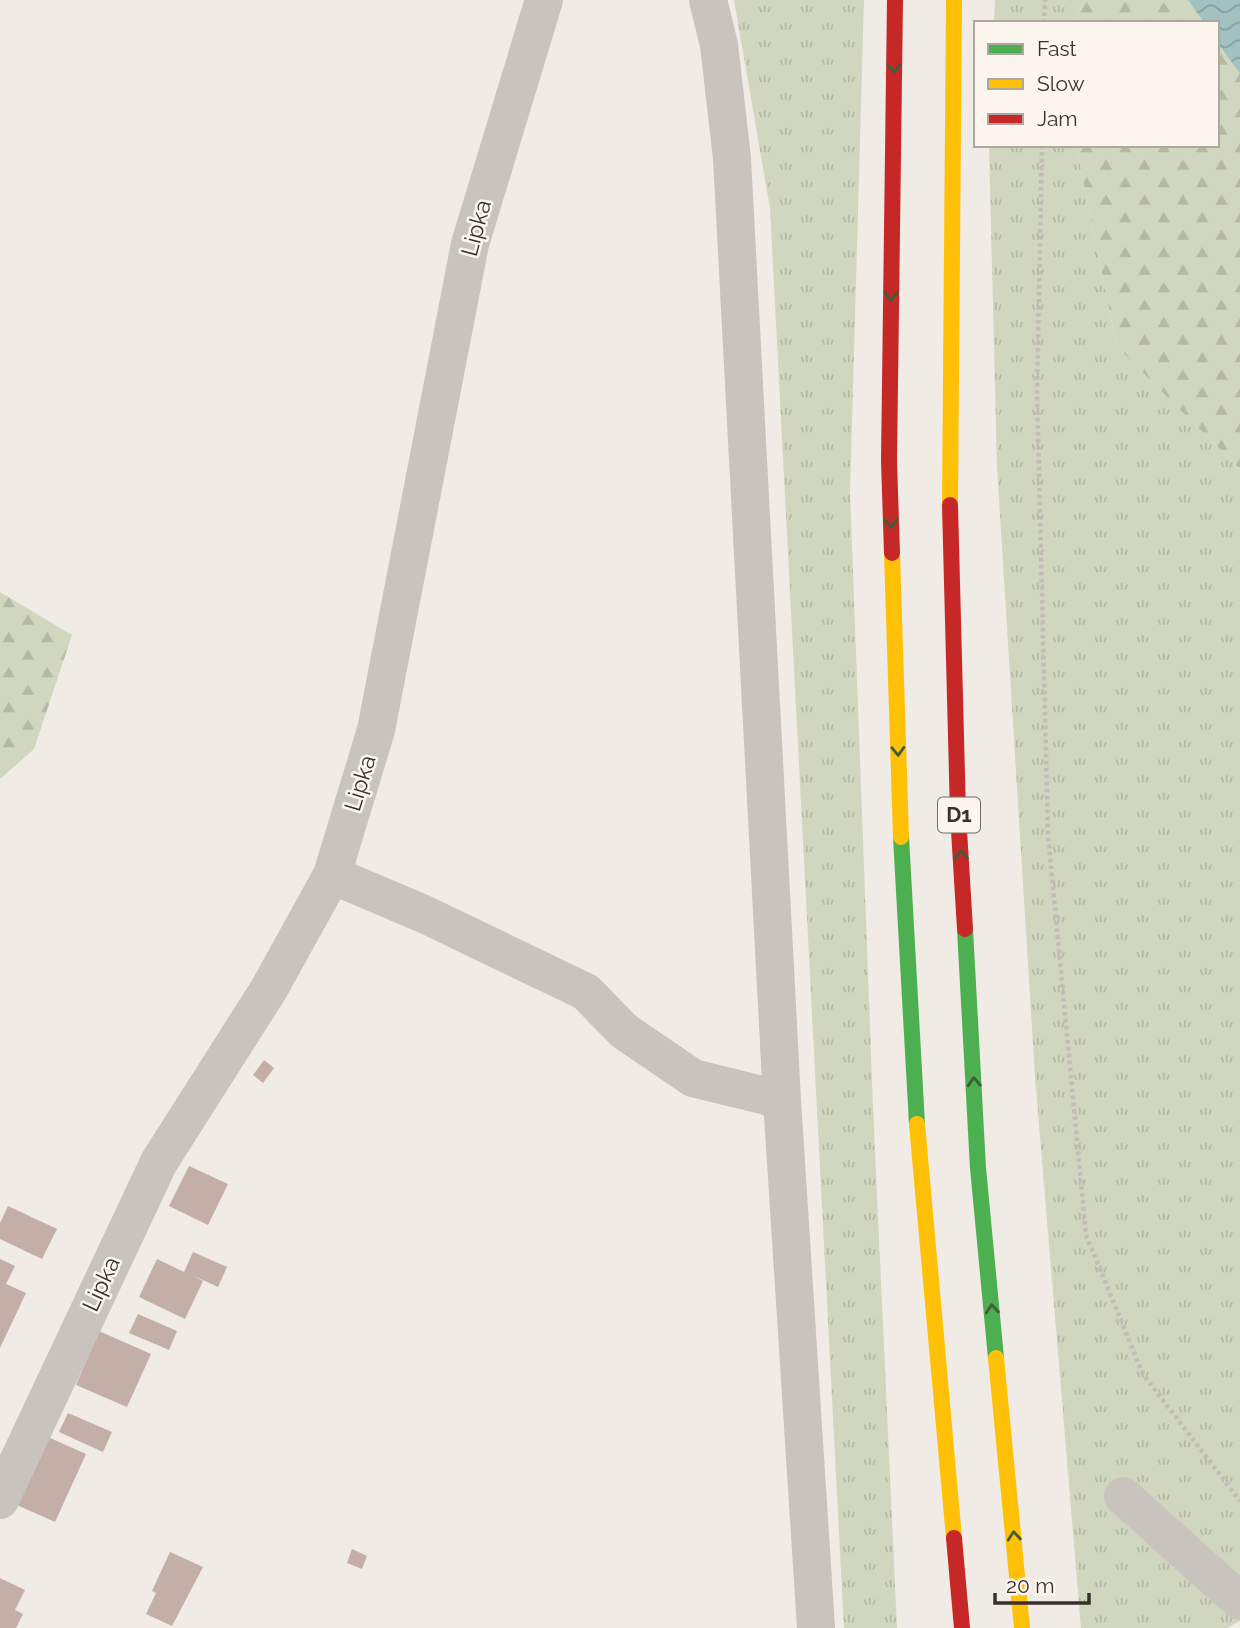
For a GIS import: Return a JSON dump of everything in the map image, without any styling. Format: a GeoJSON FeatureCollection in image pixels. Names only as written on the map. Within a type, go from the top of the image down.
{"type":"FeatureCollection","features":[{"type":"Feature","properties":{"kind":"highway"},"geometry":{"type":"LineString","coordinates":[[895,0],[890,461],[900,824],[919,1161],[962,1628]]}},
{"type":"Feature","properties":{"kind":"highway","name":"D1"},"geometry":{"type":"LineString","coordinates":[[954,0],[948,467],[958,814],[978,1168],[1022,1628]]}},
{"type":"Feature","properties":{"kind":"street","name":"Lipka"},"geometry":{"type":"LineString","coordinates":[[0,1500],[159,1162],[269,989],[332,875],[376,730],[470,244],[544,0]]}},
{"type":"Feature","properties":{"kind":"street"},"geometry":{"type":"LineString","coordinates":[[708,0],[719,45],[732,159],[782,1100],[816,1628]]}},
{"type":"Feature","properties":{"kind":"street"},"geometry":{"type":"LineString","coordinates":[[332,875],[426,915],[586,992],[624,1031],[693,1078],[782,1100]]}},
{"type":"Feature","properties":{"kind":"street"},"geometry":{"type":"LineString","coordinates":[[1123,1496],[1240,1601]]}},
{"type":"Feature","properties":{"kind":"path"},"geometry":{"type":"LineString","coordinates":[[1044,21],[1045,0]]}},
{"type":"Feature","properties":{"kind":"path"},"geometry":{"type":"LineString","coordinates":[[1042,147],[1037,392],[1048,835],[1086,1235],[1143,1374],[1240,1501]]}},
{"type":"Feature","properties":{"kind":"green space"},"geometry":{"type":"Polygon","coordinates":[[[734,0],[864,0],[850,493],[873,1108],[897,1628],[844,1628],[770,208],[734,0]]]}},
{"type":"Feature","properties":{"kind":"green space"},"geometry":{"type":"Polygon","coordinates":[[[995,0],[1083,0],[1077,21],[994,21],[995,0]]]}},
{"type":"Feature","properties":{"kind":"green space"},"geometry":{"type":"Polygon","coordinates":[[[1083,0],[1188,0],[1203,21],[1077,21],[1083,0]]]}},
{"type":"Feature","properties":{"kind":"green space"},"geometry":{"type":"Polygon","coordinates":[[[1219,45],[1240,74],[1240,469],[1117,347],[1076,147],[1219,147],[1219,45]]]}},
{"type":"Feature","properties":{"kind":"green space"},"geometry":{"type":"Polygon","coordinates":[[[989,147],[1076,147],[1117,347],[1240,469],[1240,1621],[1227,1628],[1081,1628],[1035,1076],[997,466],[989,147]]]}},
{"type":"Feature","properties":{"kind":"green space"},"geometry":{"type":"Polygon","coordinates":[[[0,592],[72,635],[34,749],[0,779],[0,592]]]}},
{"type":"Feature","properties":{"kind":"water"},"geometry":{"type":"Polygon","coordinates":[[[1188,0],[1240,0],[1240,74],[1219,45],[1219,21],[1203,21],[1188,0]]]}},
{"type":"Feature","properties":{"kind":"building"},"geometry":{"type":"Polygon","coordinates":[[[264,1060],[274,1068],[263,1083],[253,1075],[264,1060]]]}},
{"type":"Feature","properties":{"kind":"building"},"geometry":{"type":"Polygon","coordinates":[[[189,1166],[228,1184],[208,1225],[169,1206],[189,1166]]]}},
{"type":"Feature","properties":{"kind":"building"},"geometry":{"type":"Polygon","coordinates":[[[8,1206],[57,1229],[42,1259],[0,1239],[0,1223],[8,1206]]]}},
{"type":"Feature","properties":{"kind":"building"},"geometry":{"type":"Polygon","coordinates":[[[193,1252],[227,1267],[218,1287],[194,1276],[203,1281],[185,1319],[139,1297],[157,1259],[184,1272],[193,1252]]]}},
{"type":"Feature","properties":{"kind":"building"},"geometry":{"type":"Polygon","coordinates":[[[0,1259],[15,1266],[6,1284],[26,1293],[0,1348],[0,1259]]]}},
{"type":"Feature","properties":{"kind":"building"},"geometry":{"type":"Polygon","coordinates":[[[138,1314],[177,1331],[169,1350],[129,1333],[138,1314]]]}},
{"type":"Feature","properties":{"kind":"building"},"geometry":{"type":"Polygon","coordinates":[[[99,1331],[151,1354],[127,1407],[76,1385],[99,1331]]]}},
{"type":"Feature","properties":{"kind":"building"},"geometry":{"type":"Polygon","coordinates":[[[68,1413],[112,1432],[103,1452],[59,1432],[68,1413]]]}},
{"type":"Feature","properties":{"kind":"building"},"geometry":{"type":"Polygon","coordinates":[[[48,1437],[86,1454],[55,1522],[17,1505],[48,1437]]]}},
{"type":"Feature","properties":{"kind":"building"},"geometry":{"type":"Polygon","coordinates":[[[352,1549],[367,1556],[362,1569],[347,1563],[352,1549]]]}},
{"type":"Feature","properties":{"kind":"building"},"geometry":{"type":"Polygon","coordinates":[[[170,1552],[203,1567],[172,1626],[146,1614],[156,1593],[152,1591],[170,1552]]]}},
{"type":"Feature","properties":{"kind":"building"},"geometry":{"type":"Polygon","coordinates":[[[0,1578],[25,1590],[15,1610],[23,1614],[16,1628],[0,1628],[0,1578]]]}},
{"type":"Feature","properties":{"kind":"traffic: fast"},"geometry":{"type":"LineString","coordinates":[[901,837],[917,1124]]}},
{"type":"Feature","properties":{"kind":"traffic: fast"},"geometry":{"type":"LineString","coordinates":[[965,929],[978,1168],[996,1358]]}},
{"type":"Feature","properties":{"kind":"traffic: slow"},"geometry":{"type":"LineString","coordinates":[[950,505],[954,0]]}},
{"type":"Feature","properties":{"kind":"traffic: slow"},"geometry":{"type":"LineString","coordinates":[[892,553],[901,837]]}},
{"type":"Feature","properties":{"kind":"traffic: slow"},"geometry":{"type":"LineString","coordinates":[[917,1124],[954,1538]]}},
{"type":"Feature","properties":{"kind":"traffic: slow"},"geometry":{"type":"LineString","coordinates":[[996,1358],[1022,1628]]}},
{"type":"Feature","properties":{"kind":"traffic: jam"},"geometry":{"type":"LineString","coordinates":[[892,553],[889,461],[895,0]]}},
{"type":"Feature","properties":{"kind":"traffic: jam"},"geometry":{"type":"LineString","coordinates":[[950,505],[958,814],[965,929]]}},
{"type":"Feature","properties":{"kind":"traffic: jam"},"geometry":{"type":"LineString","coordinates":[[954,1538],[962,1628]]}}]}
